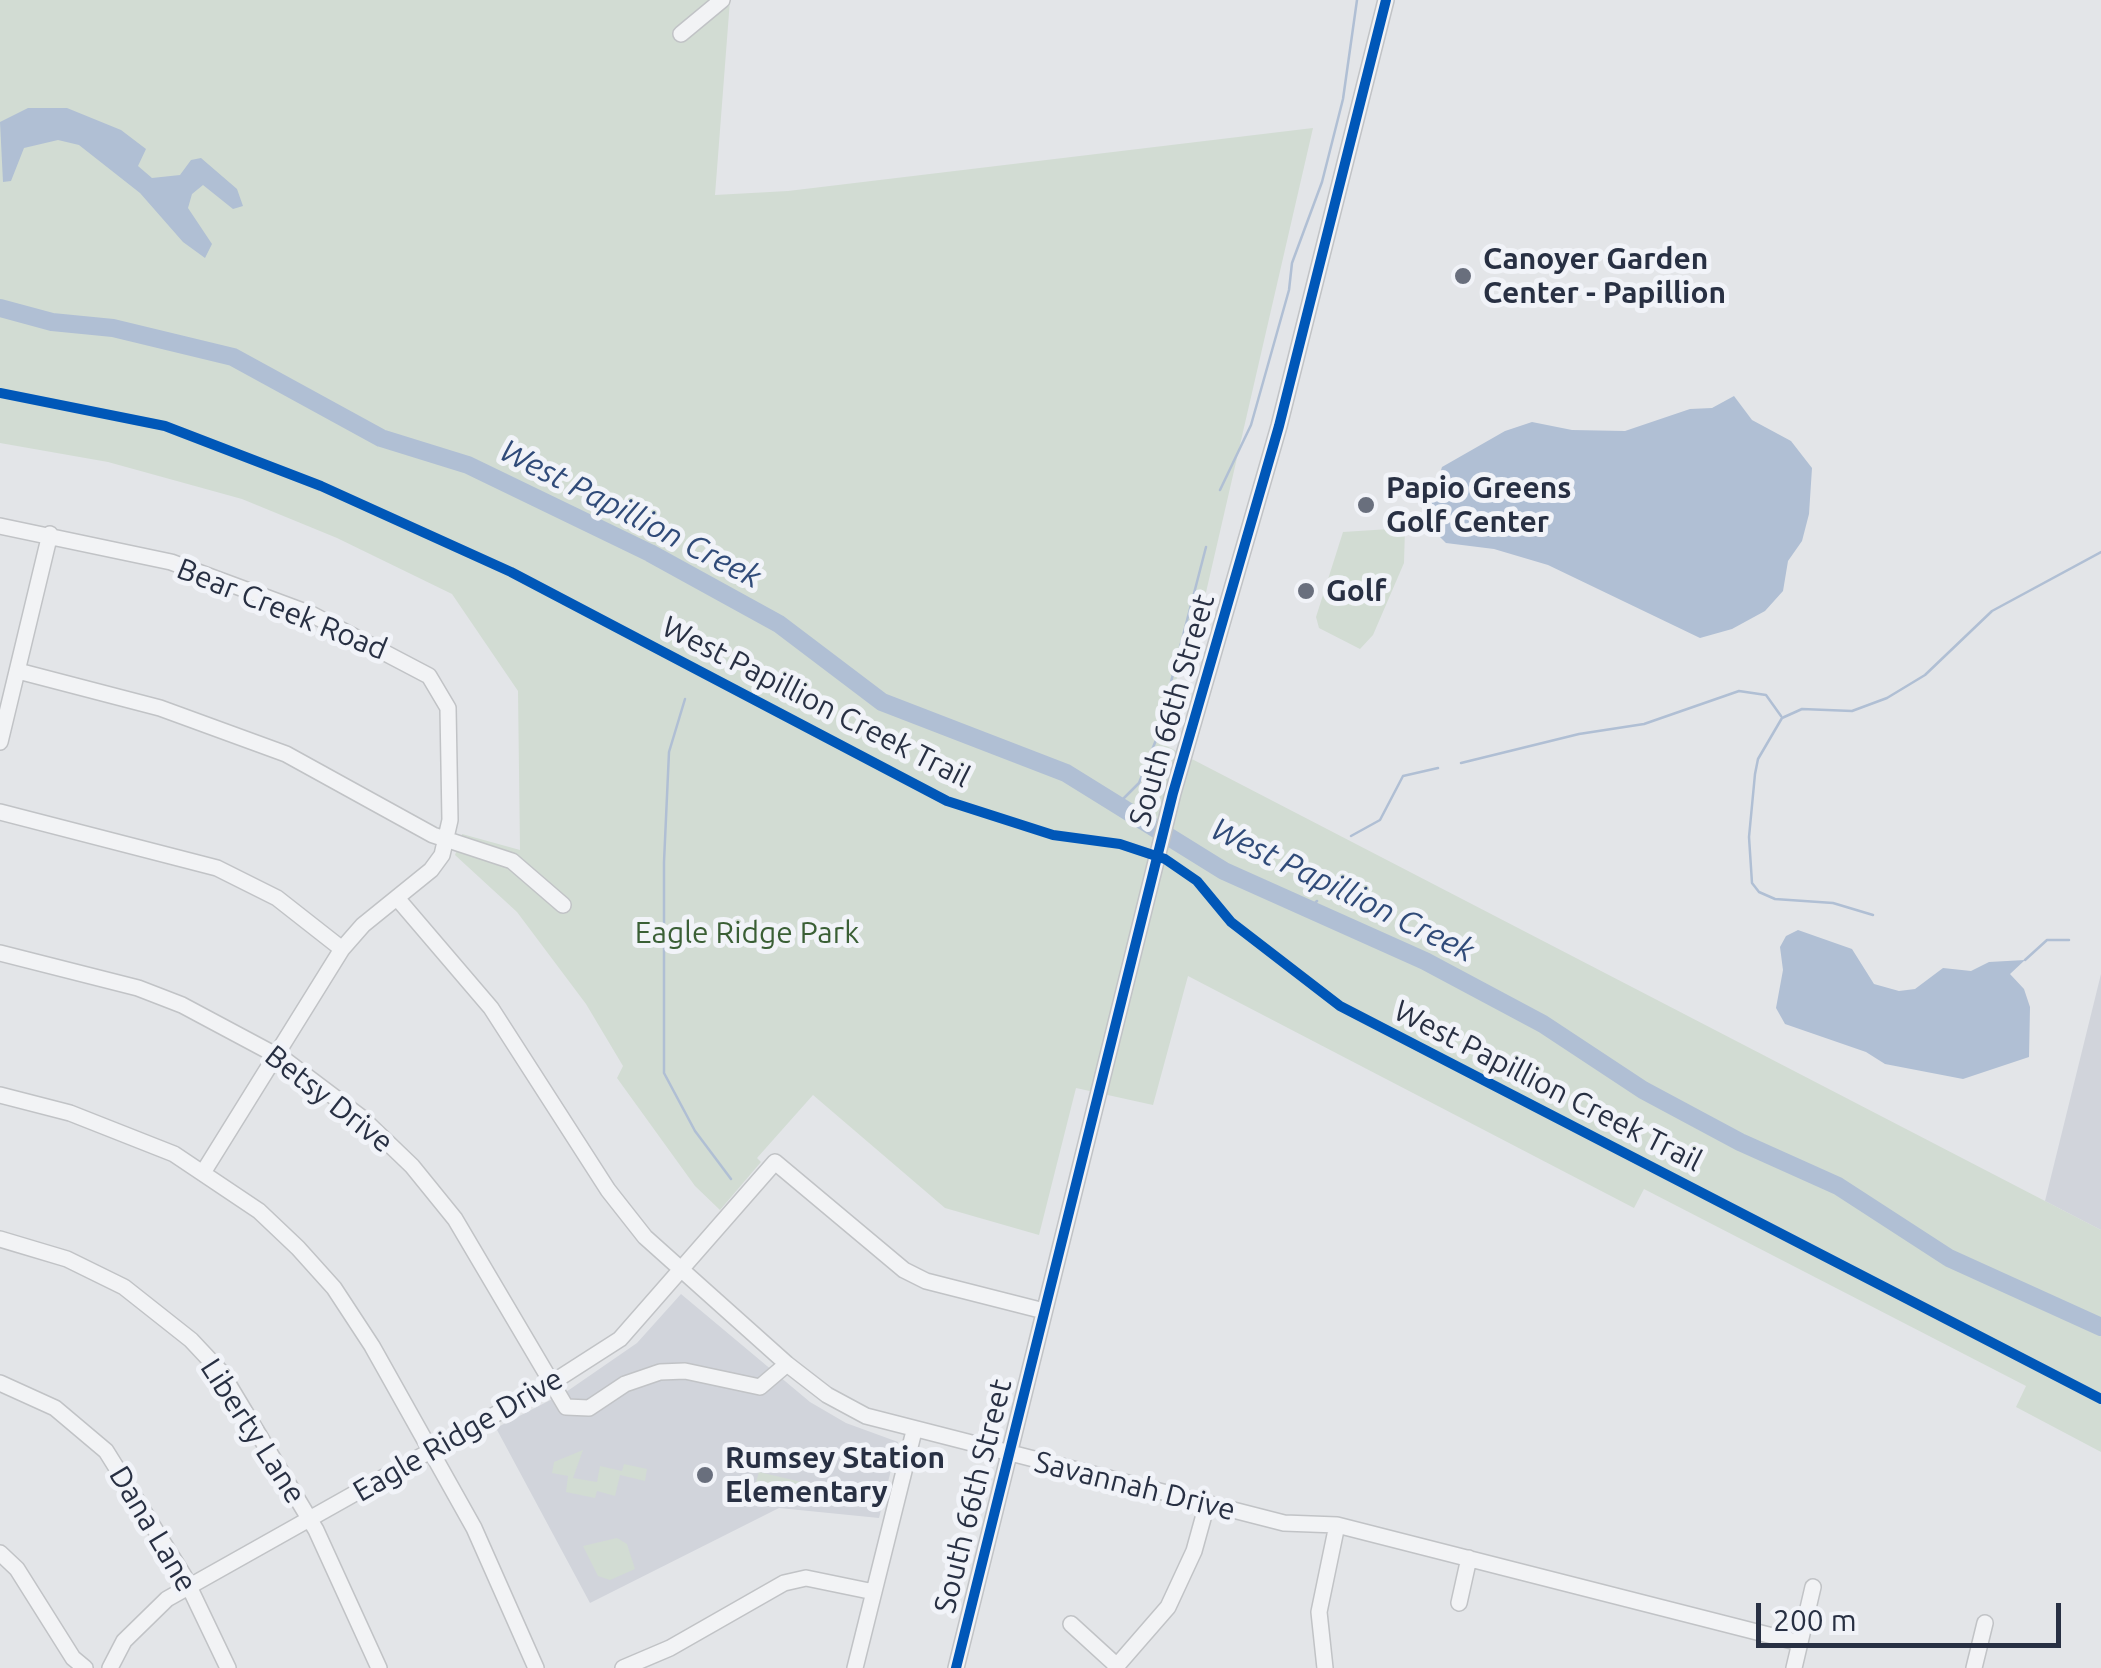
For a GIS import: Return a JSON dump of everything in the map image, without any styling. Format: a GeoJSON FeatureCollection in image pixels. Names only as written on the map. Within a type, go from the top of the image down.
{"type":"FeatureCollection","features":[{"type":"Feature","properties":{"kind":"street"},"geometry":{"type":"LineString","coordinates":[[681,34],[722,0]]}},
{"type":"Feature","properties":{"kind":"street","name":"South 66th Street"},"geometry":{"type":"LineString","coordinates":[[956,1668],[1172,793],[1279,426],[1386,0]]}},
{"type":"Feature","properties":{"kind":"street","name":"Bear Creek Road"},"geometry":{"type":"LineString","coordinates":[[0,526],[172,562],[244,587],[401,658],[429,676],[448,708],[447,841]]}},
{"type":"Feature","properties":{"kind":"street"},"geometry":{"type":"LineString","coordinates":[[0,742],[50,534]]}},
{"type":"Feature","properties":{"kind":"street"},"geometry":{"type":"LineString","coordinates":[[18,672],[222,728],[350,785],[447,841],[512,860],[564,906]]}},
{"type":"Feature","properties":{"kind":"street"},"geometry":{"type":"LineString","coordinates":[[0,812],[217,868],[277,898],[342,949]]}},
{"type":"Feature","properties":{"kind":"street"},"geometry":{"type":"LineString","coordinates":[[204,1171],[342,949],[431,870],[447,841]]}},
{"type":"Feature","properties":{"kind":"street","name":"Savannah Drive"},"geometry":{"type":"LineString","coordinates":[[397,898],[491,1008],[645,1237],[787,1364],[840,1402],[914,1431],[1284,1523],[1337,1525],[1800,1643]]}},
{"type":"Feature","properties":{"kind":"street","name":"Betsy Drive"},"geometry":{"type":"LineString","coordinates":[[0,953],[138,988],[182,1004],[278,1055],[362,1118],[412,1166],[477,1252],[566,1407],[589,1408],[625,1384],[660,1372],[685,1371],[760,1386],[787,1364]]}},
{"type":"Feature","properties":{"kind":"street"},"geometry":{"type":"LineString","coordinates":[[0,1095],[118,1129],[204,1171],[260,1211],[334,1288],[474,1528],[536,1668]]}},
{"type":"Feature","properties":{"kind":"street","name":"Eagle Ridge Drive"},"geometry":{"type":"LineString","coordinates":[[110,1668],[124,1641],[147,1615],[190,1586],[553,1382],[620,1340],[775,1162],[904,1270],[926,1281],[1044,1311]]}},
{"type":"Feature","properties":{"kind":"street","name":"Liberty Lane"},"geometry":{"type":"LineString","coordinates":[[0,1239],[94,1271],[136,1296],[191,1340],[246,1409],[310,1520],[378,1668]]}},
{"type":"Feature","properties":{"kind":"street","name":"Dana Lane"},"geometry":{"type":"LineString","coordinates":[[0,1383],[55,1408],[106,1451],[190,1586],[228,1668]]}},
{"type":"Feature","properties":{"kind":"street"},"geometry":{"type":"LineString","coordinates":[[855,1668],[914,1431]]}},
{"type":"Feature","properties":{"kind":"street"},"geometry":{"type":"LineString","coordinates":[[1071,1624],[1116,1667],[1168,1607],[1184,1576],[1207,1504]]}},
{"type":"Feature","properties":{"kind":"street"},"geometry":{"type":"LineString","coordinates":[[1325,1668],[1319,1612],[1337,1525]]}},
{"type":"Feature","properties":{"kind":"street"},"geometry":{"type":"LineString","coordinates":[[0,1553],[40,1602],[73,1658],[85,1668]]}},
{"type":"Feature","properties":{"kind":"street"},"geometry":{"type":"LineString","coordinates":[[1460,1603],[1469,1558]]}},
{"type":"Feature","properties":{"kind":"street"},"geometry":{"type":"LineString","coordinates":[[623,1668],[670,1648],[784,1583],[806,1578],[874,1592]]}},
{"type":"Feature","properties":{"kind":"street"},"geometry":{"type":"LineString","coordinates":[[1794,1668],[1813,1587]]}},
{"type":"Feature","properties":{"kind":"street"},"geometry":{"type":"LineString","coordinates":[[1974,1668],[1985,1623]]}},
{"type":"Feature","properties":{"kind":"shaded area"},"geometry":{"type":"Polygon","coordinates":[[[2101,974],[2101,1230],[2045,1201],[2101,974]]]}},
{"type":"Feature","properties":{"kind":"shaded area","name":"Rumsey Station Elementary"},"geometry":{"type":"Polygon","coordinates":[[[681,1294],[810,1402],[846,1423],[898,1442],[879,1518],[779,1508],[590,1603],[496,1428],[566,1392],[637,1343],[681,1294]]]}},
{"type":"Feature","properties":{"kind":"green space","name":"Eagle Ridge Park"},"geometry":{"type":"Polygon","coordinates":[[[0,0],[730,0],[715,195],[788,191],[1313,128],[1201,614],[1193,612],[1161,743],[2101,1230],[2101,1452],[2016,1407],[2026,1386],[1644,1189],[1634,1208],[1188,976],[1153,1105],[1076,1088],[1039,1235],[945,1208],[813,1095],[757,1158],[761,1162],[720,1210],[695,1186],[617,1078],[623,1066],[586,1004],[517,912],[455,855],[462,834],[520,850],[518,691],[452,594],[337,538],[242,499],[108,462],[0,443],[0,0]]]}},
{"type":"Feature","properties":{"kind":"green space"},"geometry":{"type":"Polygon","coordinates":[[[1405,528],[1404,563],[1373,635],[1360,649],[1319,628],[1316,617],[1343,532],[1405,528]]]}},
{"type":"Feature","properties":{"kind":"green space"},"geometry":{"type":"Polygon","coordinates":[[[583,1450],[573,1478],[597,1482],[600,1466],[622,1471],[624,1464],[647,1469],[645,1481],[620,1475],[615,1496],[597,1491],[595,1498],[566,1492],[568,1476],[552,1473],[554,1462],[583,1450]]]}},
{"type":"Feature","properties":{"kind":"green space"},"geometry":{"type":"Polygon","coordinates":[[[759,1472],[810,1484],[805,1500],[764,1490],[759,1506],[734,1500],[739,1482],[755,1485],[759,1472]]]}},
{"type":"Feature","properties":{"kind":"green space"},"geometry":{"type":"Polygon","coordinates":[[[617,1538],[627,1544],[635,1569],[610,1580],[598,1576],[583,1546],[617,1538]]]}},
{"type":"Feature","properties":{"kind":"water"},"geometry":{"type":"Polygon","coordinates":[[[28,108],[67,108],[121,130],[146,149],[138,166],[152,178],[180,175],[191,160],[201,158],[237,189],[243,206],[233,209],[203,185],[192,194],[188,208],[212,244],[205,258],[183,242],[140,193],[79,145],[58,140],[24,148],[11,181],[3,182],[0,122],[28,108]]]}},
{"type":"Feature","properties":{"kind":"water"},"geometry":{"type":"Polygon","coordinates":[[[1734,396],[1752,420],[1791,441],[1812,468],[1809,514],[1802,541],[1788,561],[1783,591],[1765,611],[1732,629],[1700,638],[1548,565],[1494,549],[1446,543],[1436,533],[1431,501],[1442,467],[1505,431],[1532,422],[1572,430],[1625,431],[1690,409],[1712,408],[1734,396]]]}},
{"type":"Feature","properties":{"kind":"water"},"geometry":{"type":"Polygon","coordinates":[[[1798,930],[1852,949],[1874,984],[1899,991],[1915,989],[1943,968],[1971,971],[1989,962],[2025,960],[2010,974],[2024,989],[2030,1007],[2029,1057],[1963,1079],[1885,1064],[1866,1052],[1785,1024],[1776,1008],[1783,970],[1780,947],[1786,936],[1798,930]]]}},
{"type":"Feature","properties":{"kind":"waterway"},"geometry":{"type":"LineString","coordinates":[[1220,490],[1251,425],[1289,290],[1292,263],[1322,182],[1343,99],[1357,0]]}},
{"type":"Feature","properties":{"kind":"waterway","name":"West Papillion Creek"},"geometry":{"type":"LineString","coordinates":[[0,308],[52,322],[113,328],[233,357],[381,438],[468,465],[650,553],[779,624],[882,702],[1066,773],[1224,871],[1425,961],[1543,1024],[1643,1090],[1740,1142],[1838,1186],[1949,1258],[2101,1327]]}},
{"type":"Feature","properties":{"kind":"waterway"},"geometry":{"type":"LineString","coordinates":[[1116,806],[1139,783],[1156,740],[1206,547]]}},
{"type":"Feature","properties":{"kind":"waterway"},"geometry":{"type":"LineString","coordinates":[[1873,915],[1833,903],[1775,899],[1759,892],[1752,883],[1749,837],[1755,774],[1758,759],[1782,718],[1802,709],[1852,711],[1887,698],[1925,675],[1992,611],[2101,552]]}},
{"type":"Feature","properties":{"kind":"waterway"},"geometry":{"type":"LineString","coordinates":[[1461,763],[1579,734],[1644,724],[1739,691],[1766,695],[1781,716]]}},
{"type":"Feature","properties":{"kind":"waterway"},"geometry":{"type":"LineString","coordinates":[[685,699],[669,752],[664,862],[664,1073],[695,1131],[731,1179]]}},
{"type":"Feature","properties":{"kind":"waterway"},"geometry":{"type":"LineString","coordinates":[[1351,836],[1380,820],[1403,776],[1438,768]]}},
{"type":"Feature","properties":{"kind":"waterway"},"geometry":{"type":"LineString","coordinates":[[1309,909],[1317,901]]}},
{"type":"Feature","properties":{"kind":"waterway"},"geometry":{"type":"LineString","coordinates":[[2025,960],[2047,940],[2069,940]]}},
{"type":"Feature","properties":{"kind":"cycle path"},"geometry":{"type":"LineString","coordinates":[[956,1668],[1173,793],[1279,426],[1386,0]]}},
{"type":"Feature","properties":{"kind":"cycle path","name":"West Papillion Creek Trail"},"geometry":{"type":"LineString","coordinates":[[0,393],[165,426],[321,486],[511,572],[947,801],[1053,835],[1120,844],[1165,859],[1197,881],[1231,922],[1340,1006],[2101,1399]]}},
{"type":"Feature","properties":{"kind":"place","name":"Canoyer Garden Center - Papillion"},"geometry":{"type":"Point","coordinates":[1463,276]}},
{"type":"Feature","properties":{"kind":"place","name":"Papio Greens Golf Center"},"geometry":{"type":"Point","coordinates":[1366,505]}},
{"type":"Feature","properties":{"kind":"place","name":"Golf"},"geometry":{"type":"Point","coordinates":[1306,591]}},
{"type":"Feature","properties":{"kind":"place","name":"Rumsey Station Elementary"},"geometry":{"type":"Point","coordinates":[705,1475]}}]}
